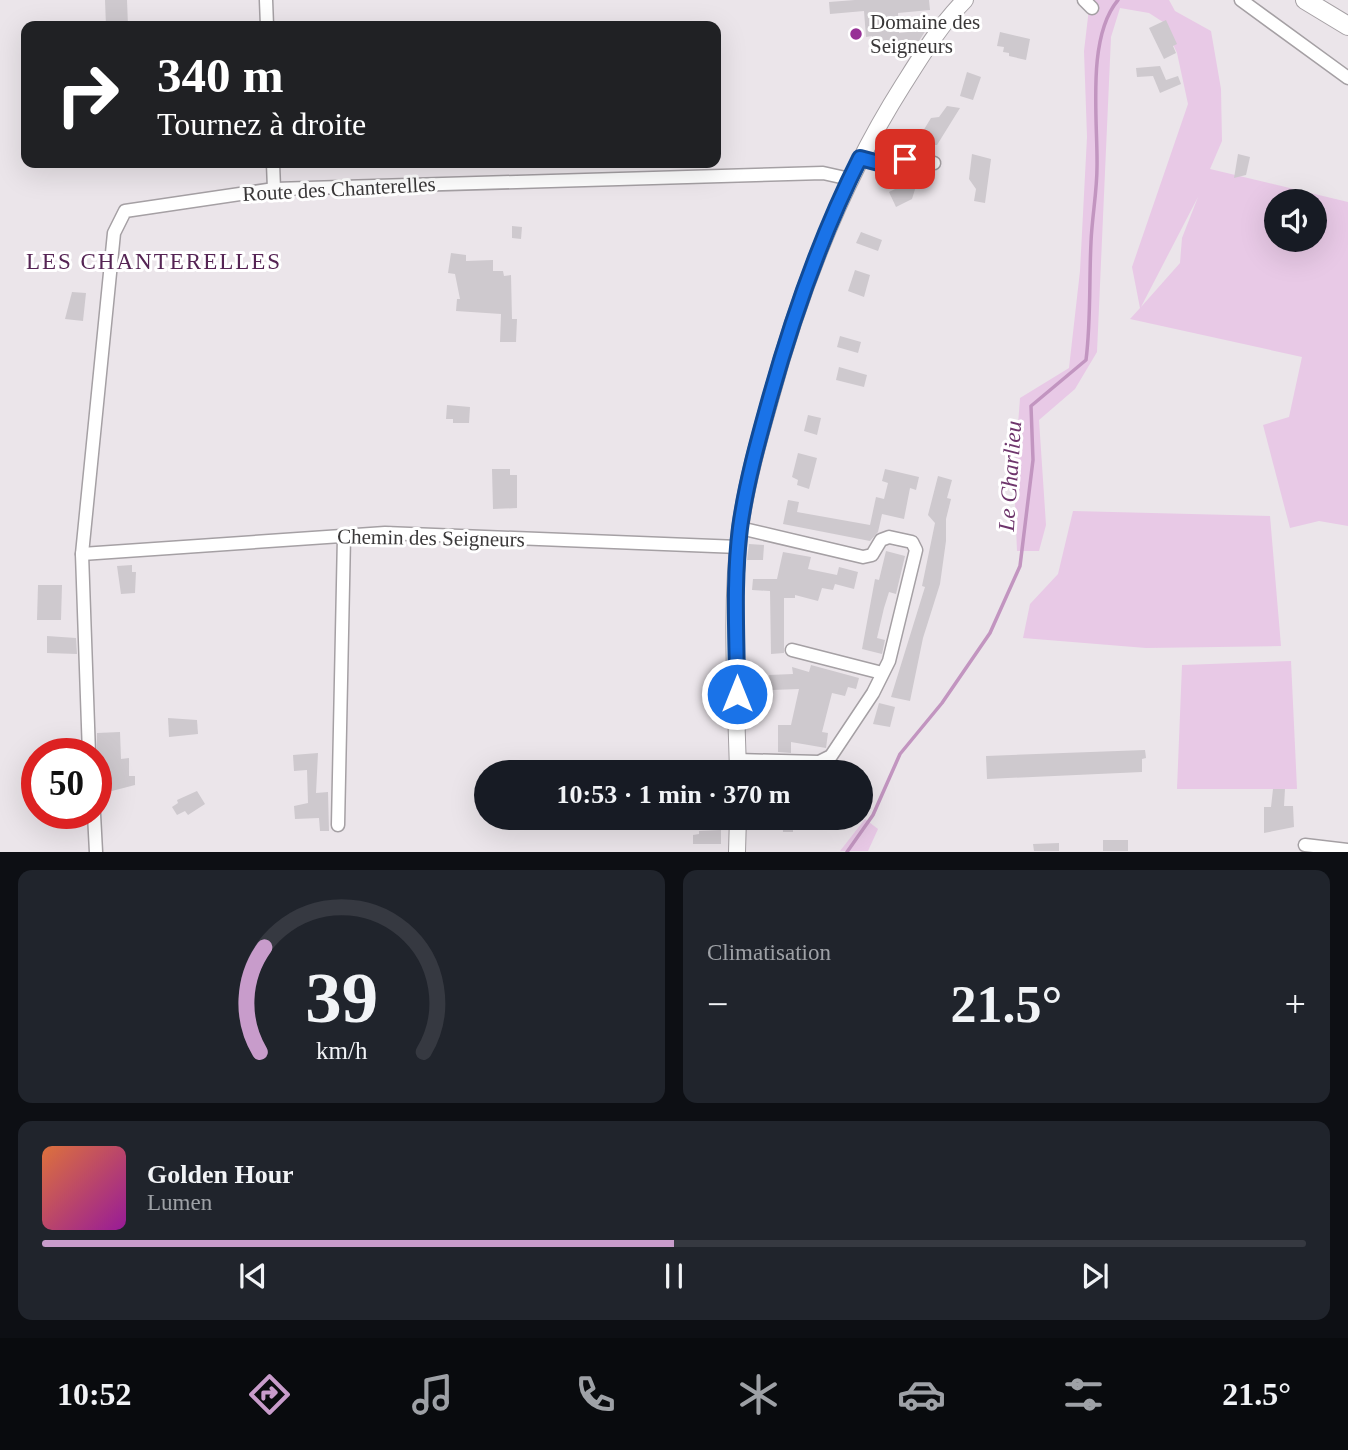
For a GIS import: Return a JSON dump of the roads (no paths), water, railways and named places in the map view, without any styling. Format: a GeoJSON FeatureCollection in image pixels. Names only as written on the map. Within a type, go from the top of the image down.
{"type":"FeatureCollection","features":[{"type":"Feature","properties":{"kind":"highway"},"geometry":{"type":"LineString","coordinates":[[1306,0],[1348,26]]}},
{"type":"Feature","properties":{"kind":"highway"},"geometry":{"type":"LineString","coordinates":[[1320,0],[1348,15]]}},
{"type":"Feature","properties":{"kind":"main road"},"geometry":{"type":"LineString","coordinates":[[738,760],[740,528],[751,472],[790,329],[827,229],[860,158],[929,43],[965,0]]}},
{"type":"Feature","properties":{"kind":"main road"},"geometry":{"type":"LineString","coordinates":[[737,852],[738,830]]}},
{"type":"Feature","properties":{"kind":"street"},"geometry":{"type":"LineString","coordinates":[[266,0],[267,21]]}},
{"type":"Feature","properties":{"kind":"street"},"geometry":{"type":"LineString","coordinates":[[1241,0],[1348,78]]}},
{"type":"Feature","properties":{"kind":"street"},"geometry":{"type":"LineString","coordinates":[[860,158],[879,163],[905,159],[934,163]]}},
{"type":"Feature","properties":{"kind":"street"},"geometry":{"type":"LineString","coordinates":[[273,168],[274,188]]}},
{"type":"Feature","properties":{"kind":"street","name":"Route des Chanterelles"},"geometry":{"type":"LineString","coordinates":[[88,738],[82,554],[114,233],[125,211],[274,188],[823,173],[850,179]]}},
{"type":"Feature","properties":{"kind":"street"},"geometry":{"type":"LineString","coordinates":[[740,528],[863,557],[872,555],[881,540],[889,537],[912,542],[915,562],[890,661],[873,693],[826,760]]}},
{"type":"Feature","properties":{"kind":"street","name":"Chemin des Seigneurs"},"geometry":{"type":"LineString","coordinates":[[82,554],[385,533],[738,547]]}},
{"type":"Feature","properties":{"kind":"street"},"geometry":{"type":"LineString","coordinates":[[338,825],[344,536]]}},
{"type":"Feature","properties":{"kind":"street"},"geometry":{"type":"LineString","coordinates":[[792,650],[882,673]]}},
{"type":"Feature","properties":{"kind":"street"},"geometry":{"type":"LineString","coordinates":[[95,829],[96,852]]}},
{"type":"Feature","properties":{"kind":"street"},"geometry":{"type":"LineString","coordinates":[[1305,845],[1348,850]]}},
{"type":"Feature","properties":{"kind":"waterway","name":"Le Charlieu"},"geometry":{"type":"LineString","coordinates":[[847,852],[873,815],[900,754],[942,703],[990,633],[1020,566],[1033,460],[1031,406],[1086,360],[1097,176],[1098,57],[1108,16],[1118,0]]}},
{"type":"Feature","properties":{"kind":"place","name":"Domaine des Seigneurs"},"geometry":{"type":"Point","coordinates":[856,34]}},
{"type":"Feature","properties":{"kind":"district","name":"LES CHANTERELLES"},"geometry":{"type":"Point","coordinates":[154,261]}}]}
